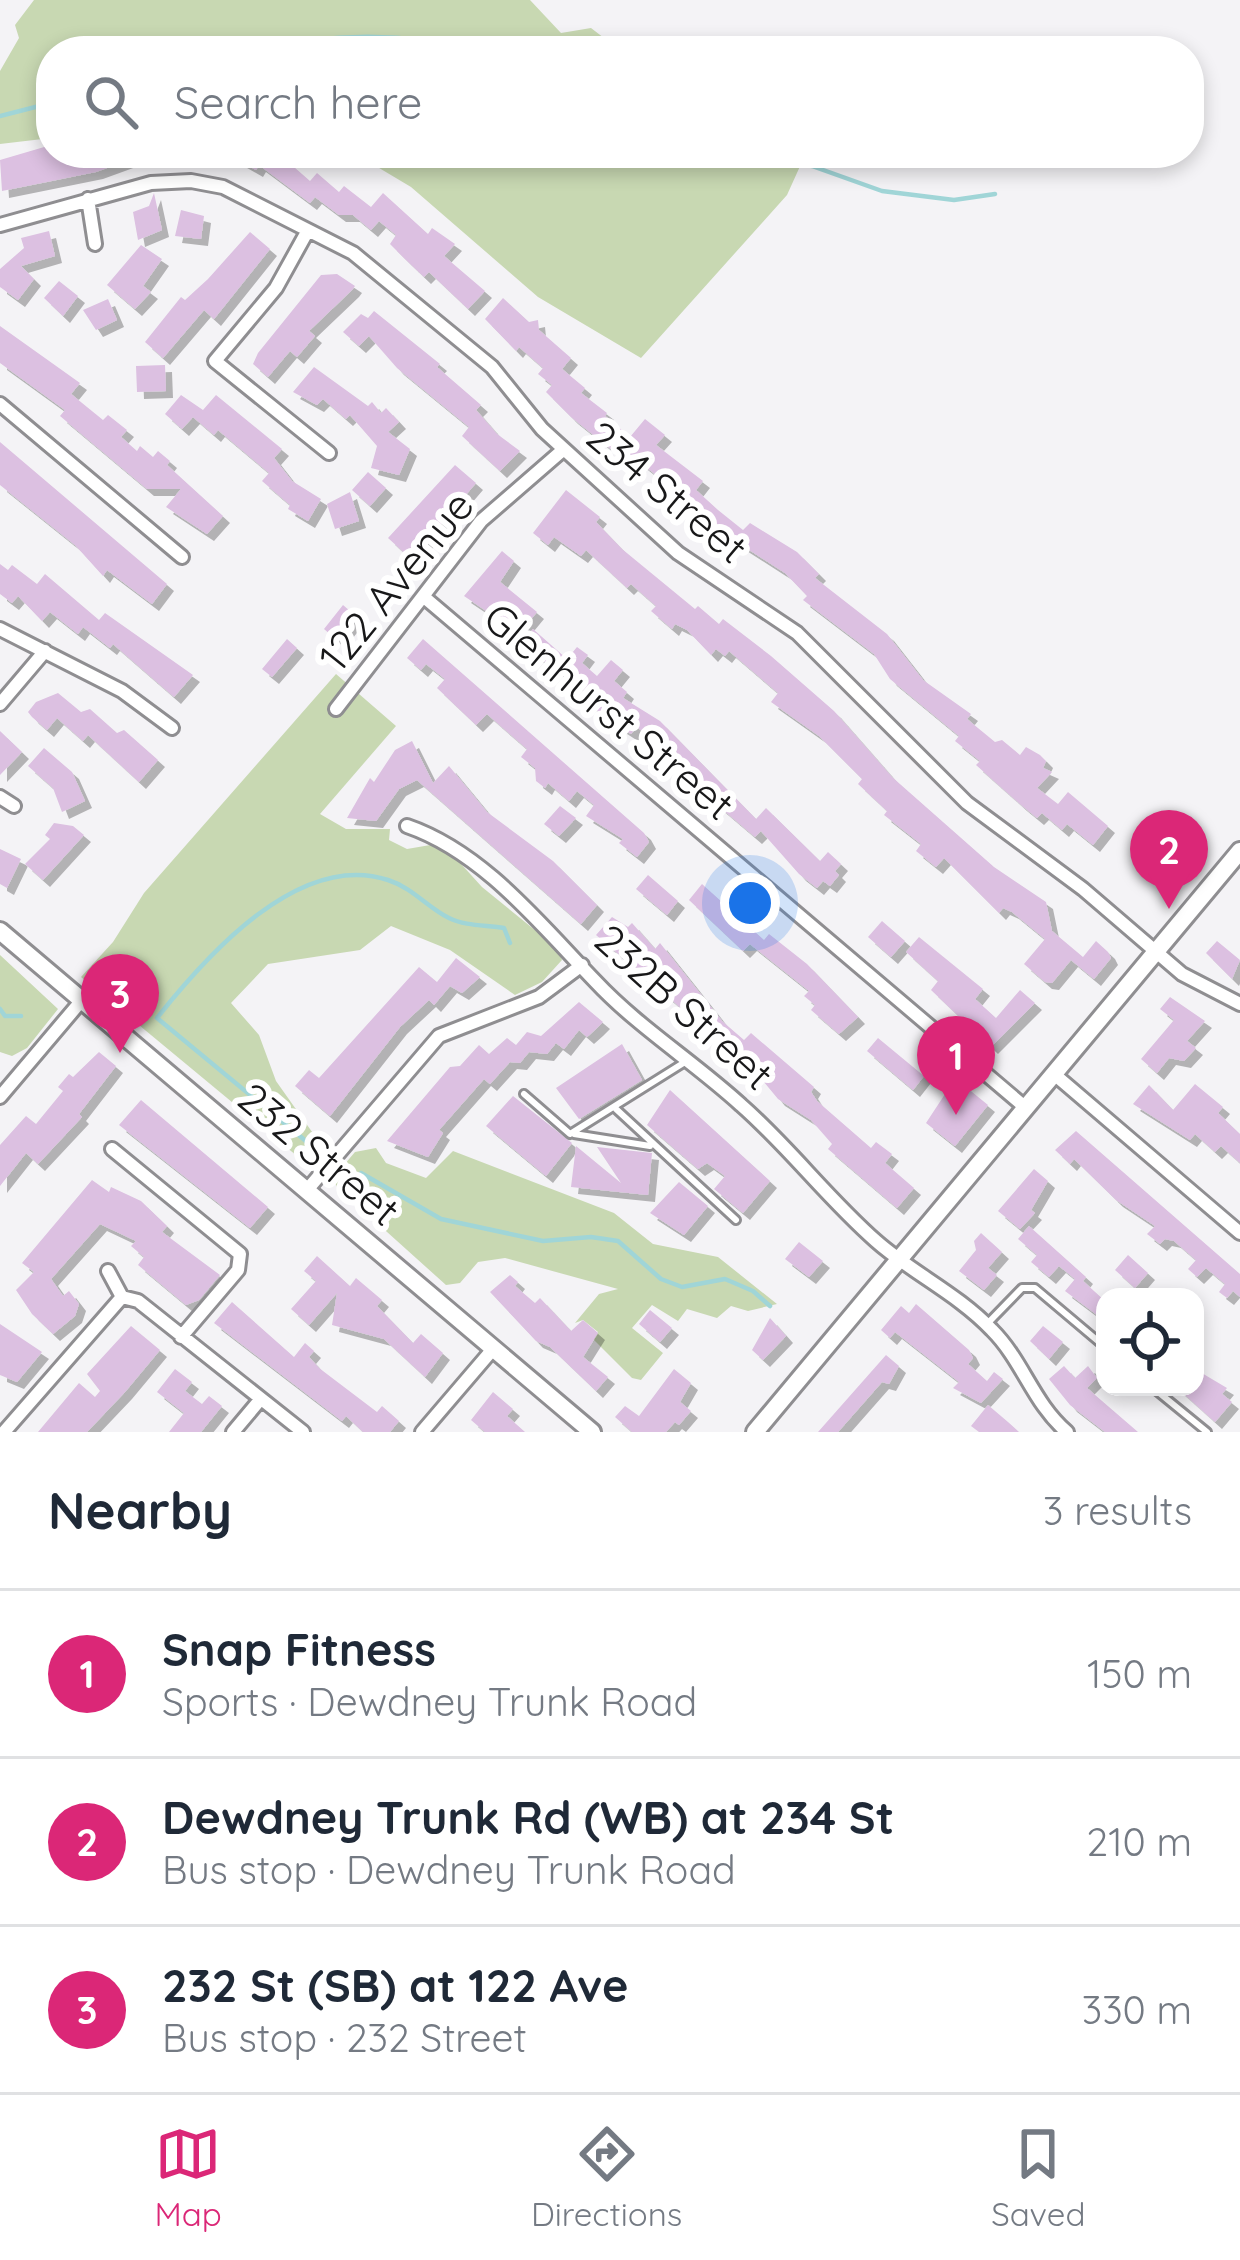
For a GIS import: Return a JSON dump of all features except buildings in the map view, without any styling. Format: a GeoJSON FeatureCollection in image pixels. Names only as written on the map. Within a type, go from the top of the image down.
{"type":"FeatureCollection","features":[{"type":"Feature","properties":{"kind":"main road"},"geometry":{"type":"LineString","coordinates":[[755,1432],[1240,851]]}},
{"type":"Feature","properties":{"kind":"main road","name":"232 Street"},"geometry":{"type":"LineString","coordinates":[[0,931],[592,1432]]}},
{"type":"Feature","properties":{"kind":"street","name":"234 Street"},"geometry":{"type":"LineString","coordinates":[[0,225],[162,182],[204,182],[232,191],[353,253],[499,374],[533,420],[689,562],[796,633],[967,803],[1204,989],[1240,1004]]}},
{"type":"Feature","properties":{"kind":"street"},"geometry":{"type":"LineString","coordinates":[[88,199],[95,244]]}},
{"type":"Feature","properties":{"kind":"street"},"geometry":{"type":"LineString","coordinates":[[307,232],[276,288],[215,361],[328,453]]}},
{"type":"Feature","properties":{"kind":"street"},"geometry":{"type":"LineString","coordinates":[[0,404],[182,557]]}},
{"type":"Feature","properties":{"kind":"street","name":"122 Avenue"},"geometry":{"type":"LineString","coordinates":[[336,709],[481,521],[564,449]]}},
{"type":"Feature","properties":{"kind":"street","name":"Glenhurst Street"},"geometry":{"type":"LineString","coordinates":[[424,597],[1026,1108]]}},
{"type":"Feature","properties":{"kind":"street"},"geometry":{"type":"LineString","coordinates":[[0,628],[122,691],[172,728]]}},
{"type":"Feature","properties":{"kind":"street"},"geometry":{"type":"LineString","coordinates":[[0,704],[45,651]]}},
{"type":"Feature","properties":{"kind":"street"},"geometry":{"type":"LineString","coordinates":[[0,797],[14,806]]}},
{"type":"Feature","properties":{"kind":"street","name":"232B Street"},"geometry":{"type":"LineString","coordinates":[[406,826],[443,838],[559,937],[582,965],[900,1259],[987,1324],[1008,1347],[1042,1408],[1067,1432]]}},
{"type":"Feature","properties":{"kind":"street"},"geometry":{"type":"LineString","coordinates":[[307,1190],[439,1036],[538,997],[582,965]]}},
{"type":"Feature","properties":{"kind":"street"},"geometry":{"type":"LineString","coordinates":[[0,1097],[82,1000]]}},
{"type":"Feature","properties":{"kind":"street"},"geometry":{"type":"LineString","coordinates":[[1054,1074],[1240,1233]]}},
{"type":"Feature","properties":{"kind":"street"},"geometry":{"type":"LineString","coordinates":[[112,1149],[240,1255],[238,1270],[181,1337]]}},
{"type":"Feature","properties":{"kind":"street"},"geometry":{"type":"LineString","coordinates":[[108,1271],[122,1297]]}},
{"type":"Feature","properties":{"kind":"street"},"geometry":{"type":"LineString","coordinates":[[0,1409],[9,1426],[122,1297],[130,1296],[303,1432]]}},
{"type":"Feature","properties":{"kind":"street"},"geometry":{"type":"LineString","coordinates":[[422,1432],[493,1349]]}},
{"type":"Feature","properties":{"kind":"street"},"geometry":{"type":"LineString","coordinates":[[232,1432],[259,1401]]}},
{"type":"Feature","properties":{"kind":"lane"},"geometry":{"type":"LineString","coordinates":[[570,1134],[688,1060]]}},
{"type":"Feature","properties":{"kind":"lane"},"geometry":{"type":"LineString","coordinates":[[524,1094],[570,1134],[652,1147]]}},
{"type":"Feature","properties":{"kind":"lane"},"geometry":{"type":"LineString","coordinates":[[616,1108],[652,1147],[736,1220]]}},
{"type":"Feature","properties":{"kind":"lane"},"geometry":{"type":"LineString","coordinates":[[987,1324],[1022,1288],[1035,1288],[1096,1339]]}},
{"type":"Feature","properties":{"kind":"lane"},"geometry":{"type":"LineString","coordinates":[[1163,1396],[1207,1432]]}},
{"type":"Feature","properties":{"kind":"green space"},"geometry":{"type":"Polygon","coordinates":[[[34,0],[530,0],[561,33],[591,28],[601,36],[36,36],[36,140],[0,144],[0,71],[19,38],[15,25],[34,0]]]}},
{"type":"Feature","properties":{"kind":"green space"},"geometry":{"type":"Polygon","coordinates":[[[379,168],[799,168],[787,195],[641,358],[538,297],[411,187],[379,168]]]}},
{"type":"Feature","properties":{"kind":"green space"},"geometry":{"type":"Polygon","coordinates":[[[336,674],[396,726],[320,814],[346,829],[390,829],[389,840],[407,849],[442,843],[482,887],[557,948],[562,960],[542,982],[515,995],[450,950],[391,926],[360,950],[268,964],[231,1003],[259,1035],[276,1081],[322,1146],[320,1156],[309,1160],[297,1156],[81,977],[113,942],[144,893],[336,674]]]}},
{"type":"Feature","properties":{"kind":"green space"},"geometry":{"type":"Polygon","coordinates":[[[0,955],[58,1009],[27,1048],[12,1056],[0,1052],[0,955]]]}},
{"type":"Feature","properties":{"kind":"green space"},"geometry":{"type":"Polygon","coordinates":[[[376,1148],[386,1163],[426,1178],[453,1151],[614,1213],[653,1244],[718,1257],[777,1304],[748,1311],[731,1306],[717,1318],[687,1309],[678,1321],[652,1305],[632,1328],[663,1353],[641,1380],[632,1378],[593,1339],[598,1332],[583,1320],[575,1323],[599,1294],[618,1289],[505,1258],[478,1262],[460,1283],[446,1285],[337,1187],[333,1178],[355,1152],[376,1148]]]}},
{"type":"Feature","properties":{"kind":"waterway"},"geometry":{"type":"LineString","coordinates":[[0,116],[36,107]]}},
{"type":"Feature","properties":{"kind":"waterway"},"geometry":{"type":"LineString","coordinates":[[818,168],[882,191],[954,200],[995,194]]}},
{"type":"Feature","properties":{"kind":"waterway"},"geometry":{"type":"LineString","coordinates":[[307,1142],[157,1018],[229,939],[289,894],[321,880],[355,875],[397,884],[455,921],[504,928],[510,943]]}},
{"type":"Feature","properties":{"kind":"waterway"},"geometry":{"type":"LineString","coordinates":[[0,1009],[5,1016],[21,1016]]}},
{"type":"Feature","properties":{"kind":"waterway"},"geometry":{"type":"LineString","coordinates":[[361,1173],[441,1219],[543,1241],[591,1237],[618,1241],[661,1279],[682,1287],[725,1279],[753,1291],[770,1306]]}},
{"type":"Feature","properties":{"kind":"place","name":"Dewdney Trunk Rd (WB) at 234 St"},"geometry":{"type":"Point","coordinates":[1169,909]}},
{"type":"Feature","properties":{"kind":"place","name":"232 St (SB) at 122 Ave"},"geometry":{"type":"Point","coordinates":[120,1053]}},
{"type":"Feature","properties":{"kind":"place","name":"Snap Fitness"},"geometry":{"type":"Point","coordinates":[956,1115]}}]}
